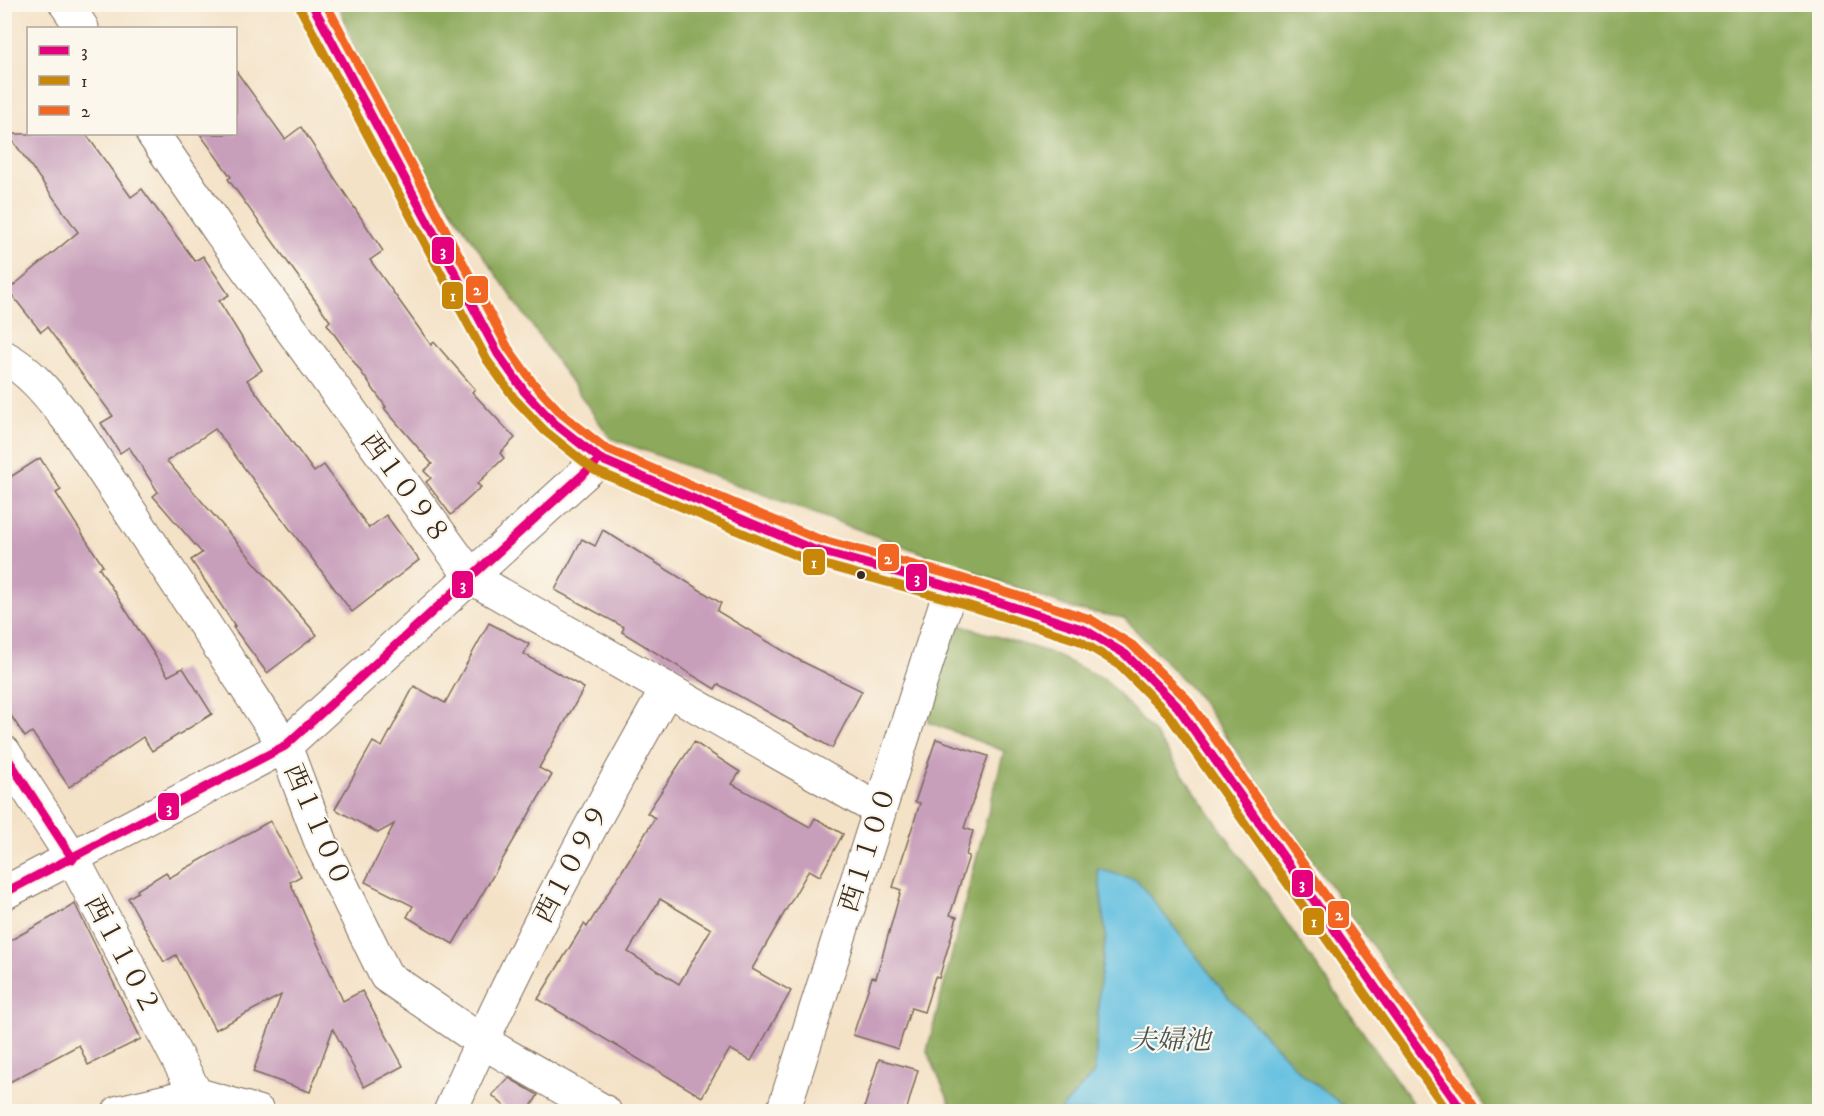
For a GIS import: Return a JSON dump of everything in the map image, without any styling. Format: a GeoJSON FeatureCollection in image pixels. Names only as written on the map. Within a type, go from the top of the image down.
{"type":"FeatureCollection","features":[{"type":"Feature","properties":{"kind":"street"},"geometry":{"type":"LineString","coordinates":[[66,4],[81,27]]}},
{"type":"Feature","properties":{"kind":"street"},"geometry":{"type":"LineString","coordinates":[[312,4],[498,354],[524,391],[554,423],[600,459],[812,549],[951,587],[1085,630],[1125,654],[1177,706],[1463,1112]]}},
{"type":"Feature","properties":{"kind":"street","name":"西１０９８"},"geometry":{"type":"LineString","coordinates":[[154,135],[219,230],[472,579],[879,810]]}},
{"type":"Feature","properties":{"kind":"street","name":"西１１００"},"geometry":{"type":"LineString","coordinates":[[4,357],[13,362],[47,393],[74,427],[285,746],[322,845],[386,976],[481,1041],[605,1112]]}},
{"type":"Feature","properties":{"kind":"street"},"geometry":{"type":"LineString","coordinates":[[4,893],[285,746],[472,579],[600,459]]}},
{"type":"Feature","properties":{"kind":"street","name":"西１１００"},"geometry":{"type":"LineString","coordinates":[[783,1112],[951,587]]}},
{"type":"Feature","properties":{"kind":"street","name":"西１０９９"},"geometry":{"type":"LineString","coordinates":[[450,1112],[481,1041],[564,873],[667,689]]}},
{"type":"Feature","properties":{"kind":"street","name":"西１１０２"},"geometry":{"type":"LineString","coordinates":[[4,752],[72,859],[196,1094]]}},
{"type":"Feature","properties":{"kind":"street"},"geometry":{"type":"LineString","coordinates":[[119,1112],[196,1094],[258,1112]]}},
{"type":"Feature","properties":{"kind":"green space"},"geometry":{"type":"Polygon","coordinates":[[[339,5],[1819,5],[1819,1111],[1488,1111],[1197,695],[1124,618],[1074,609],[610,438],[371,94],[339,5]]]}},
{"type":"Feature","properties":{"kind":"green space"},"geometry":{"type":"Polygon","coordinates":[[[953,623],[1048,652],[1105,679],[1154,733],[1418,1111],[1350,1111],[1301,1073],[1229,998],[1137,881],[1098,870],[1106,936],[1099,990],[1095,1072],[1060,1111],[951,1111],[949,1101],[927,1051],[1004,751],[928,722],[953,623]]]}},
{"type":"Feature","properties":{"kind":"water","name":"夫婦池"},"geometry":{"type":"Polygon","coordinates":[[[1098,869],[1137,880],[1229,998],[1301,1073],[1350,1111],[1060,1111],[1095,1072],[1099,990],[1106,936],[1098,869]]]}},
{"type":"Feature","properties":{"kind":"building"},"geometry":{"type":"Polygon","coordinates":[[[237,72],[285,139],[301,127],[383,251],[370,260],[431,345],[434,342],[475,389],[472,392],[515,438],[500,453],[504,458],[477,484],[481,487],[451,515],[426,482],[431,478],[424,471],[432,464],[384,408],[386,407],[327,324],[330,321],[228,179],[231,177],[201,135],[237,135],[237,72]]]}},
{"type":"Feature","properties":{"kind":"building"},"geometry":{"type":"Polygon","coordinates":[[[8,134],[87,135],[131,197],[142,189],[195,261],[203,256],[229,295],[219,301],[262,370],[247,380],[314,472],[324,465],[369,528],[386,515],[419,560],[352,612],[215,429],[167,461],[317,635],[267,673],[233,627],[235,626],[191,560],[202,553],[153,496],[158,492],[129,447],[120,453],[101,423],[113,416],[47,327],[41,332],[8,290],[78,232],[8,134]]]}},
{"type":"Feature","properties":{"kind":"building"},"geometry":{"type":"Polygon","coordinates":[[[40,458],[61,490],[56,493],[103,566],[99,568],[168,676],[183,668],[212,714],[152,751],[143,737],[69,787],[32,732],[25,737],[4,705],[4,481],[40,458]]]}},
{"type":"Feature","properties":{"kind":"building"},"geometry":{"type":"Polygon","coordinates":[[[603,530],[721,603],[717,611],[797,659],[862,691],[832,748],[718,684],[715,689],[622,632],[624,627],[555,590],[582,539],[595,546],[603,530]]]}},
{"type":"Feature","properties":{"kind":"building"},"geometry":{"type":"Polygon","coordinates":[[[489,623],[529,644],[524,654],[584,688],[539,768],[552,775],[453,944],[407,917],[413,906],[365,882],[394,824],[378,833],[335,809],[373,742],[382,747],[414,686],[445,703],[489,623]]]}},
{"type":"Feature","properties":{"kind":"building"},"geometry":{"type":"Polygon","coordinates":[[[936,739],[988,756],[964,828],[973,831],[966,855],[969,856],[950,915],[957,917],[939,978],[935,977],[924,1012],[911,1008],[898,1049],[853,1035],[872,977],[876,978],[901,890],[893,887],[920,803],[915,802],[936,739]]]}},
{"type":"Feature","properties":{"kind":"building"},"geometry":{"type":"Polygon","coordinates":[[[694,742],[740,772],[732,784],[810,827],[815,818],[843,834],[820,876],[809,870],[752,969],[791,991],[751,1061],[730,1049],[702,1097],[538,999],[584,924],[587,927],[655,818],[647,813],[694,742]],[[660,899],[628,952],[679,984],[711,929],[660,899]]]}},
{"type":"Feature","properties":{"kind":"building"},"geometry":{"type":"Polygon","coordinates":[[[270,821],[301,876],[290,882],[343,1001],[362,991],[403,1066],[364,1087],[333,1029],[310,1092],[253,1072],[281,995],[215,1030],[176,955],[164,962],[128,898],[166,872],[169,878],[270,821]]]}},
{"type":"Feature","properties":{"kind":"building"},"geometry":{"type":"Polygon","coordinates":[[[75,904],[141,1039],[88,1065],[79,1045],[4,1085],[4,944],[75,904]]]}},
{"type":"Feature","properties":{"kind":"building"},"geometry":{"type":"Polygon","coordinates":[[[879,1059],[918,1070],[906,1112],[863,1112],[879,1059]]]}},
{"type":"Feature","properties":{"kind":"building"},"geometry":{"type":"Polygon","coordinates":[[[509,1078],[538,1095],[528,1112],[511,1112],[492,1095],[509,1078]]]}},
{"type":"Feature","properties":{"kind":"transit line","name":"3"},"geometry":{"type":"LineString","coordinates":[[312,4],[498,354],[524,391],[554,423],[600,459],[812,549],[951,587],[1085,630],[1125,654],[1177,706],[1463,1112]]}},
{"type":"Feature","properties":{"kind":"transit line","name":"2"},"geometry":{"type":"LineString","coordinates":[[326,4],[508,348],[533,383],[562,414],[606,449],[816,538],[955,576],[1090,619],[1132,645],[1187,699],[1473,1105]]}},
{"type":"Feature","properties":{"kind":"transit line","name":"1"},"geometry":{"type":"LineString","coordinates":[[301,10],[487,360],[514,398],[545,431],[594,470],[807,560],[948,599],[1080,641],[1118,664],[1168,714],[1448,1112]]}},
{"type":"Feature","properties":{"kind":"transit line","name":"3"},"geometry":{"type":"LineString","coordinates":[[4,893],[285,746],[600,459]]}},
{"type":"Feature","properties":{"kind":"transit line","name":"3"},"geometry":{"type":"LineString","coordinates":[[4,753],[73,859]]}}]}
